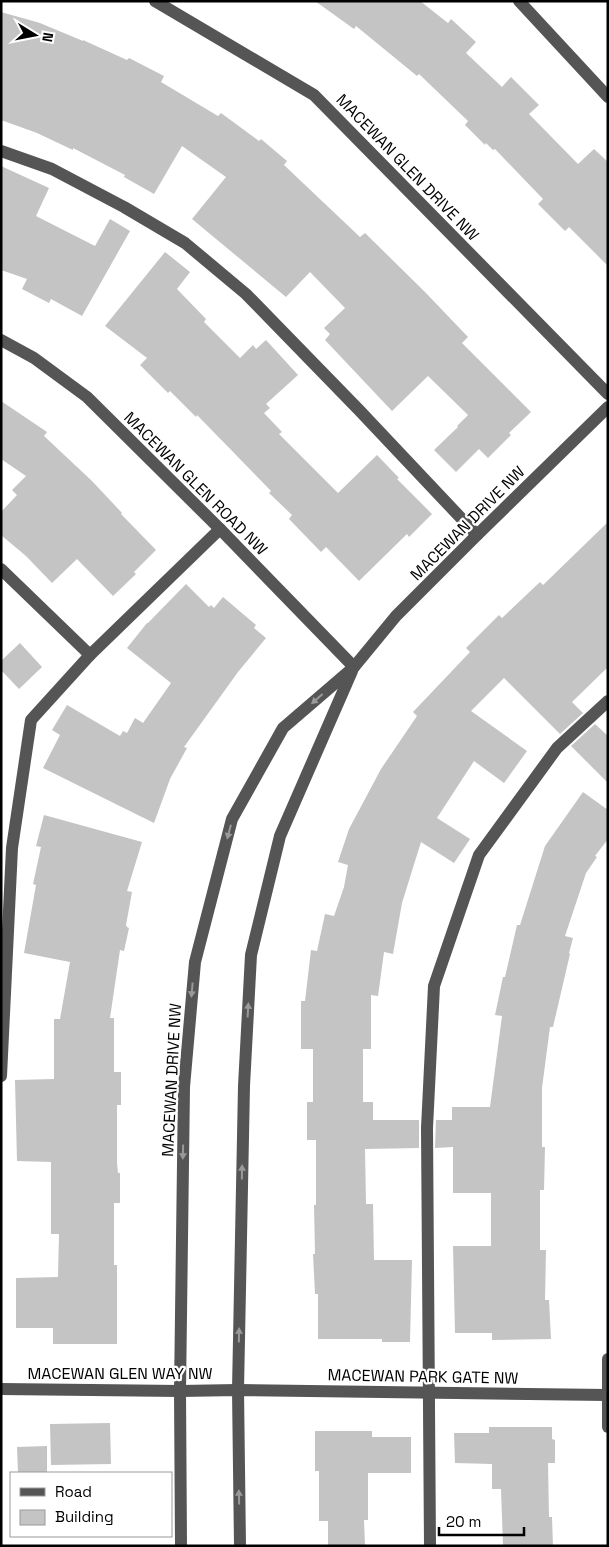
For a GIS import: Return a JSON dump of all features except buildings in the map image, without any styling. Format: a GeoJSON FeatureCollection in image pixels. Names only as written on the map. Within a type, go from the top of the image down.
{"type":"FeatureCollection","features":[{"type":"Feature","properties":{"kind":"street","name":"MACEWAN GLEN DRIVE NW"},"geometry":{"type":"LineString","coordinates":[[155,1],[314,94],[608,394]]}},
{"type":"Feature","properties":{"kind":"street"},"geometry":{"type":"LineString","coordinates":[[519,1],[608,97]]}},
{"type":"Feature","properties":{"kind":"street"},"geometry":{"type":"LineString","coordinates":[[1,151],[52,169],[124,207],[185,243],[246,294],[477,535]]}},
{"type":"Feature","properties":{"kind":"street","name":"MACEWAN GLEN ROAD NW"},"geometry":{"type":"LineString","coordinates":[[1,340],[34,358],[87,398],[220,529],[354,667]]}},
{"type":"Feature","properties":{"kind":"street","name":"MACEWAN DRIVE NW"},"geometry":{"type":"LineString","coordinates":[[181,1546],[180,1391],[184,1087],[195,962],[232,819],[283,728],[354,667],[396,616],[608,407]]}},
{"type":"Feature","properties":{"kind":"street"},"geometry":{"type":"LineString","coordinates":[[1,1076],[6,848],[31,720],[90,655],[220,529]]}},
{"type":"Feature","properties":{"kind":"street"},"geometry":{"type":"LineString","coordinates":[[1,569],[90,655]]}},
{"type":"Feature","properties":{"kind":"street","name":"MACEWAN DRIVE NW"},"geometry":{"type":"LineString","coordinates":[[240,1546],[238,1390],[244,1086],[251,955],[280,836],[354,667]]}},
{"type":"Feature","properties":{"kind":"street"},"geometry":{"type":"LineString","coordinates":[[430,1546],[427,1128],[434,986],[479,855],[557,748],[608,701]]}},
{"type":"Feature","properties":{"kind":"street"},"geometry":{"type":"LineString","coordinates":[[608,1359],[608,1427]]}},
{"type":"Feature","properties":{"kind":"street","name":"MACEWAN GLEN WAY NW"},"geometry":{"type":"LineString","coordinates":[[1,1389],[238,1390]]}},
{"type":"Feature","properties":{"kind":"street","name":"MACEWAN PARK GATE NW"},"geometry":{"type":"LineString","coordinates":[[238,1390],[607,1395]]}}]}
